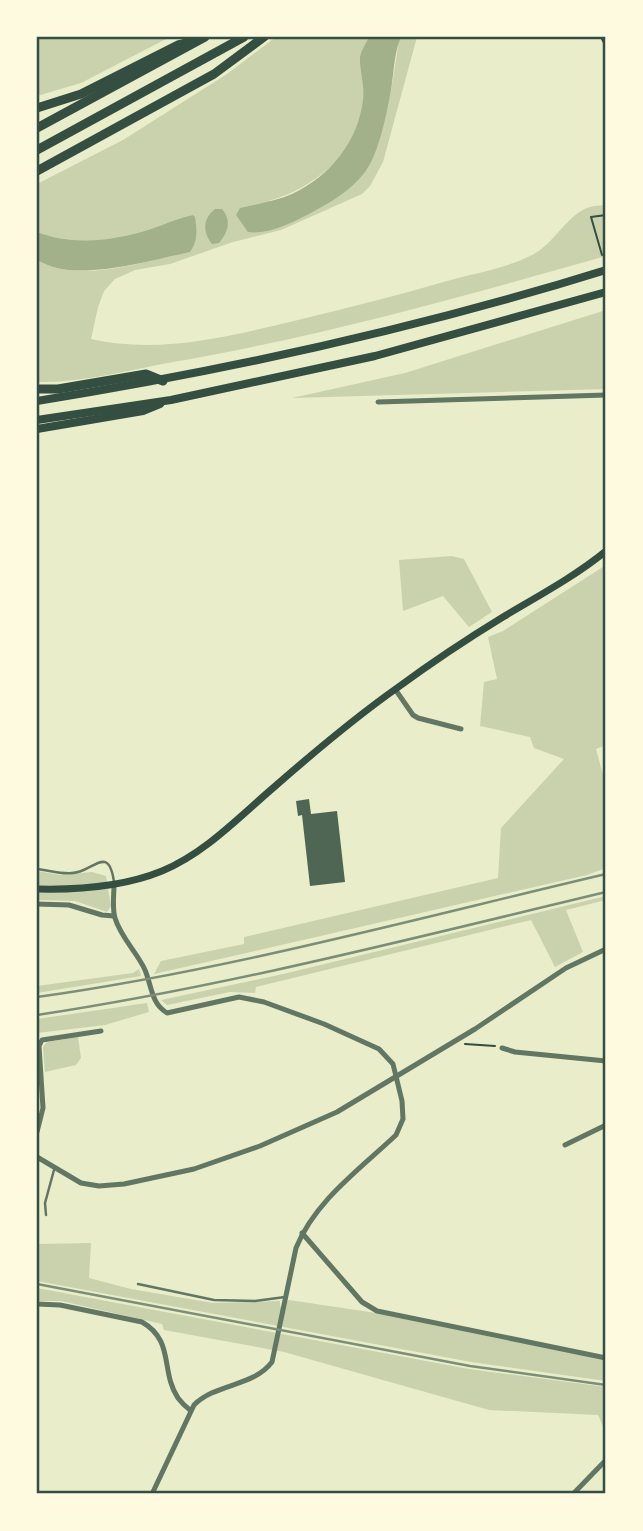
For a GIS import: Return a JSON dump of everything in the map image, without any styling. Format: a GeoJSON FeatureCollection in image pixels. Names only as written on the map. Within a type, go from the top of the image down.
{"type":"FeatureCollection","features":[{"type":"Feature","properties":{"kind":"highway"},"geometry":{"type":"LineString","coordinates":[[37,150],[244,37]]}},
{"type":"Feature","properties":{"kind":"highway"},"geometry":{"type":"LineString","coordinates":[[37,171],[214,74],[264,37]]}},
{"type":"Feature","properties":{"kind":"highway"},"geometry":{"type":"LineString","coordinates":[[37,108],[80,94],[178,44],[203,38]]}},
{"type":"Feature","properties":{"kind":"highway"},"geometry":{"type":"LineString","coordinates":[[37,128],[203,38]]}},
{"type":"Feature","properties":{"kind":"highway"},"geometry":{"type":"LineString","coordinates":[[37,177],[53,168],[60,159]]}},
{"type":"Feature","properties":{"kind":"highway"},"geometry":{"type":"LineString","coordinates":[[37,401],[163,381],[273,359],[394,329],[606,270]]}},
{"type":"Feature","properties":{"kind":"highway"},"geometry":{"type":"LineString","coordinates":[[37,420],[171,400],[375,356],[606,292]]}},
{"type":"Feature","properties":{"kind":"highway"},"geometry":{"type":"LineString","coordinates":[[37,389],[58,389],[146,374],[163,381]]}},
{"type":"Feature","properties":{"kind":"highway"},"geometry":{"type":"LineString","coordinates":[[37,429],[144,411],[171,400]]}},
{"type":"Feature","properties":{"kind":"main road"},"geometry":{"type":"LineString","coordinates":[[37,889],[64,890],[114,885],[162,871],[185,860],[208,844],[322,745],[395,689],[478,633],[583,570],[606,551]]}},
{"type":"Feature","properties":{"kind":"street"},"geometry":{"type":"LineString","coordinates":[[378,402],[606,395]]}},
{"type":"Feature","properties":{"kind":"street"},"geometry":{"type":"LineString","coordinates":[[395,689],[413,715],[461,729]]}},
{"type":"Feature","properties":{"kind":"street"},"geometry":{"type":"LineString","coordinates":[[114,885],[114,916],[123,936],[145,969],[155,1003],[167,1013],[239,997],[264,1002],[324,1024],[379,1049],[393,1064],[403,1119],[396,1135],[315,1212],[302,1233],[296,1248],[272,1362],[260,1375],[202,1397],[190,1410],[152,1494]]}},
{"type":"Feature","properties":{"kind":"street"},"geometry":{"type":"LineString","coordinates":[[37,904],[69,905],[114,916]]}},
{"type":"Feature","properties":{"kind":"street"},"geometry":{"type":"LineString","coordinates":[[37,1157],[81,1183],[99,1186],[124,1184],[194,1169],[260,1146],[337,1112],[397,1078],[566,968],[606,949]]}},
{"type":"Feature","properties":{"kind":"street"},"geometry":{"type":"LineString","coordinates":[[37,1132],[43,1108],[39,1046],[42,1040],[101,1031]]}},
{"type":"Feature","properties":{"kind":"street"},"geometry":{"type":"LineString","coordinates":[[502,1048],[514,1052],[606,1061]]}},
{"type":"Feature","properties":{"kind":"street"},"geometry":{"type":"LineString","coordinates":[[565,1144],[606,1125]]}},
{"type":"Feature","properties":{"kind":"street"},"geometry":{"type":"LineString","coordinates":[[302,1233],[362,1302],[377,1311],[606,1357]]}},
{"type":"Feature","properties":{"kind":"street"},"geometry":{"type":"LineString","coordinates":[[37,1304],[60,1305],[142,1322],[152,1328],[162,1340],[175,1392],[190,1410]]}},
{"type":"Feature","properties":{"kind":"street"},"geometry":{"type":"LineString","coordinates":[[573,1494],[606,1460]]}},
{"type":"Feature","properties":{"kind":"lane"},"geometry":{"type":"LineString","coordinates":[[37,869],[78,872],[99,861],[111,868],[114,885]]}},
{"type":"Feature","properties":{"kind":"lane"},"geometry":{"type":"LineString","coordinates":[[46,1215],[45,1203],[55,1166]]}},
{"type":"Feature","properties":{"kind":"lane"},"geometry":{"type":"LineString","coordinates":[[138,1284],[214,1300],[255,1301],[285,1297]]}},
{"type":"Feature","properties":{"kind":"path"},"geometry":{"type":"LineString","coordinates":[[601,37],[606,47]]}},
{"type":"Feature","properties":{"kind":"path"},"geometry":{"type":"LineString","coordinates":[[602,255],[591,217],[606,215]]}},
{"type":"Feature","properties":{"kind":"path"},"geometry":{"type":"LineString","coordinates":[[447,1045],[488,1044],[502,1048]]}},
{"type":"Feature","properties":{"kind":"shaded area"},"geometry":{"type":"Polygon","coordinates":[[[37,37],[170,37],[81,83],[37,96],[37,37]]]}},
{"type":"Feature","properties":{"kind":"shaded area"},"geometry":{"type":"Polygon","coordinates":[[[276,37],[369,37],[360,57],[364,95],[362,114],[355,132],[346,149],[320,176],[287,195],[269,201],[270,230],[384,116],[399,41],[401,37],[417,37],[383,162],[370,186],[362,194],[281,230],[233,242],[170,264],[135,270],[115,279],[104,291],[91,339],[144,345],[198,341],[251,331],[393,296],[524,259],[543,248],[575,215],[594,206],[606,206],[606,256],[445,301],[282,341],[105,375],[37,382],[37,260],[57,268],[89,271],[123,267],[189,252],[193,215],[122,237],[94,241],[66,239],[37,232],[37,184],[123,140],[227,74],[276,37]]]}},
{"type":"Feature","properties":{"kind":"shaded area"},"geometry":{"type":"Polygon","coordinates":[[[369,37],[401,37],[385,121],[370,164],[353,185],[317,210],[279,228],[248,232],[236,215],[240,208],[280,199],[306,187],[340,156],[360,115],[363,94],[360,57],[369,37]]]}},
{"type":"Feature","properties":{"kind":"shaded area"},"geometry":{"type":"Polygon","coordinates":[[[215,209],[222,209],[228,226],[219,243],[212,244],[205,226],[215,209]]]}},
{"type":"Feature","properties":{"kind":"shaded area"},"geometry":{"type":"Polygon","coordinates":[[[193,215],[196,235],[190,252],[123,266],[88,270],[57,268],[37,260],[37,232],[65,239],[108,239],[137,233],[193,215]]]}},
{"type":"Feature","properties":{"kind":"shaded area"},"geometry":{"type":"Polygon","coordinates":[[[606,310],[606,389],[292,398],[405,373],[606,310]]]}},
{"type":"Feature","properties":{"kind":"shaded area"},"geometry":{"type":"Polygon","coordinates":[[[452,556],[464,559],[492,612],[469,627],[443,596],[403,611],[399,560],[452,556]]]}},
{"type":"Feature","properties":{"kind":"shaded area"},"geometry":{"type":"Polygon","coordinates":[[[606,565],[606,745],[596,749],[606,786],[606,868],[587,875],[154,974],[161,961],[244,944],[244,937],[498,878],[501,828],[564,759],[534,748],[530,737],[480,726],[484,682],[497,679],[488,637],[503,631],[606,565]]]}},
{"type":"Feature","properties":{"kind":"shaded area"},"geometry":{"type":"Polygon","coordinates":[[[37,871],[60,875],[92,872],[106,876],[111,906],[107,912],[75,901],[37,900],[37,871]]]}},
{"type":"Feature","properties":{"kind":"shaded area"},"geometry":{"type":"Polygon","coordinates":[[[606,896],[606,900],[566,910],[583,952],[555,967],[531,920],[256,987],[255,993],[230,992],[167,1005],[161,1000],[283,974],[606,896]]]}},
{"type":"Feature","properties":{"kind":"shaded area"},"geometry":{"type":"Polygon","coordinates":[[[139,969],[141,976],[37,993],[37,986],[133,973],[139,969]]]}},
{"type":"Feature","properties":{"kind":"shaded area"},"geometry":{"type":"Polygon","coordinates":[[[147,1003],[149,1012],[105,1025],[37,1033],[37,1019],[147,1003]]]}},
{"type":"Feature","properties":{"kind":"shaded area"},"geometry":{"type":"Polygon","coordinates":[[[78,1037],[81,1058],[76,1065],[45,1072],[43,1047],[47,1042],[78,1037]]]}},
{"type":"Feature","properties":{"kind":"shaded area"},"geometry":{"type":"Polygon","coordinates":[[[91,1243],[89,1278],[131,1289],[213,1303],[280,1301],[280,1307],[289,1300],[376,1313],[606,1360],[606,1381],[471,1362],[37,1281],[37,1244],[91,1243]]]}},
{"type":"Feature","properties":{"kind":"shaded area"},"geometry":{"type":"Polygon","coordinates":[[[37,1288],[469,1369],[606,1387],[606,1433],[598,1415],[489,1410],[284,1352],[164,1330],[162,1324],[61,1301],[37,1301],[37,1288]]]}},
{"type":"Feature","properties":{"kind":"building"},"geometry":{"type":"Polygon","coordinates":[[[309,799],[311,814],[337,811],[345,882],[310,886],[302,815],[298,816],[296,801],[309,799]]]}},
{"type":"Feature","properties":{"kind":"railway"},"geometry":{"type":"LineString","coordinates":[[37,997],[252,958],[606,874]]}},
{"type":"Feature","properties":{"kind":"railway"},"geometry":{"type":"LineString","coordinates":[[37,1015],[252,975],[606,892]]}},
{"type":"Feature","properties":{"kind":"railway"},"geometry":{"type":"LineString","coordinates":[[37,1284],[470,1366],[606,1385]]}}]}
